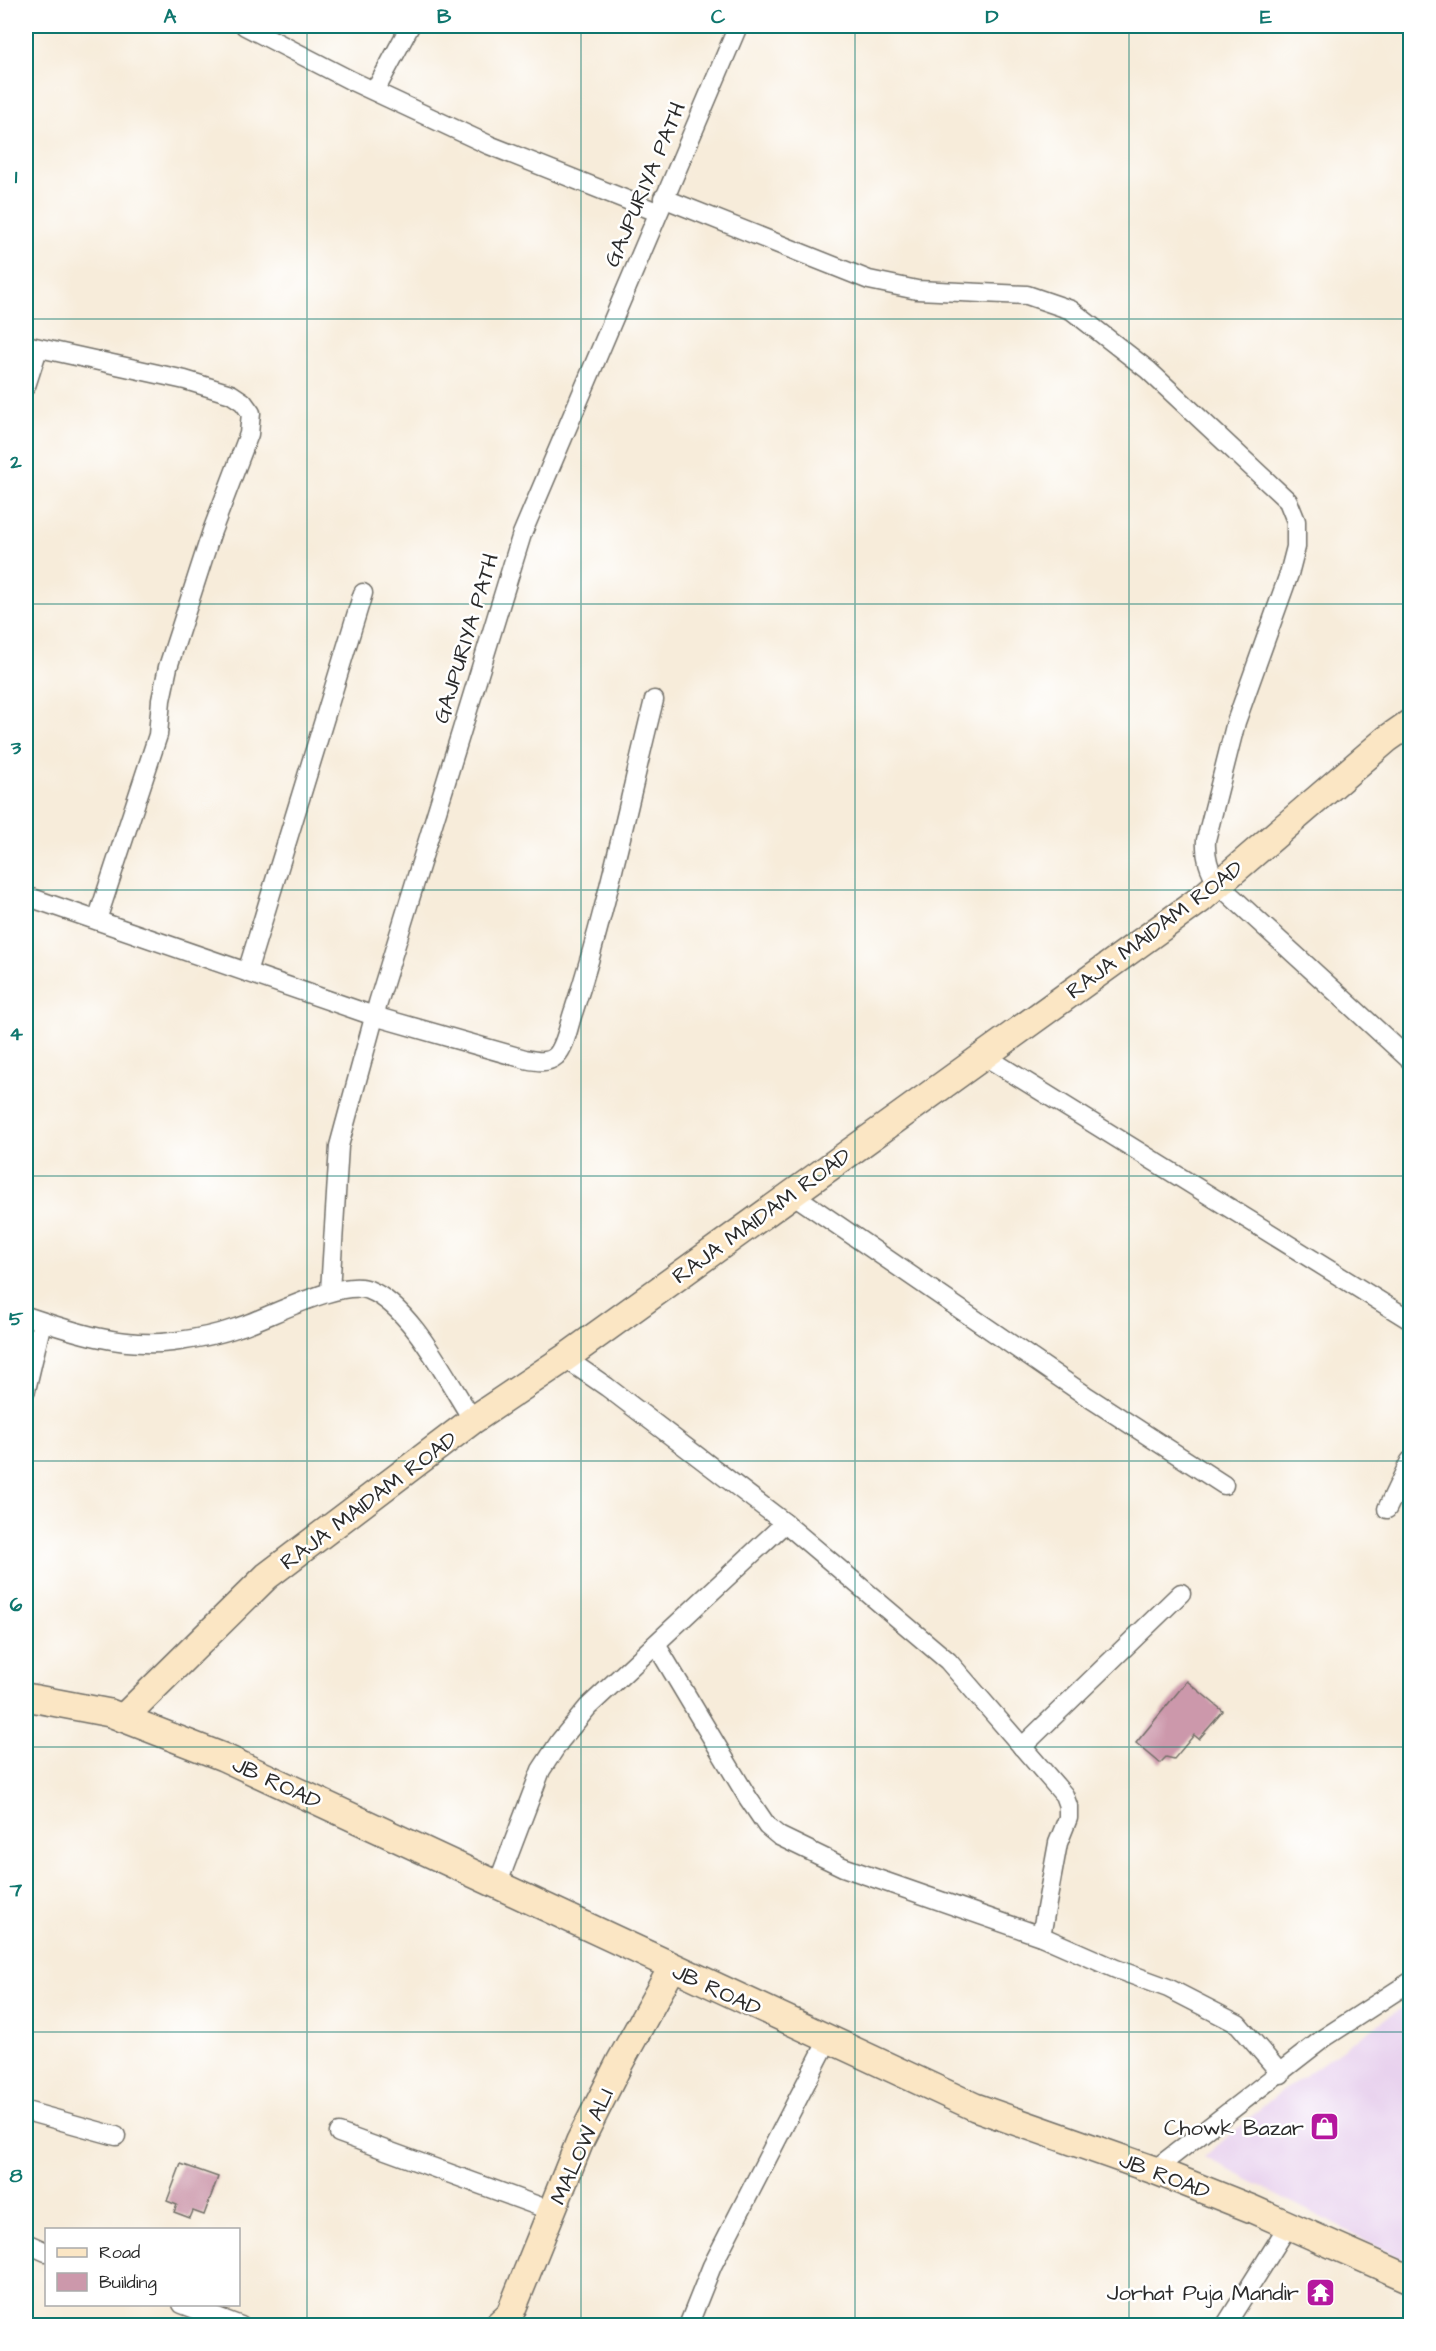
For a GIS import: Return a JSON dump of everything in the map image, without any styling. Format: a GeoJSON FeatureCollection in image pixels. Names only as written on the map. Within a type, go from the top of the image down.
{"type":"FeatureCollection","features":[{"type":"Feature","properties":{"kind":"street"},"geometry":{"type":"LineString","coordinates":[[245,26],[375,92],[489,145],[869,280],[917,290],[1027,295],[1071,310],[1148,370],[1288,501],[1296,521],[1296,547],[1289,574],[1236,722],[1206,840],[1209,868],[1218,884],[1407,1049]]}},
{"type":"Feature","properties":{"kind":"street"},"geometry":{"type":"LineString","coordinates":[[375,92],[410,26]]}},
{"type":"Feature","properties":{"kind":"street","name":"GAJPURIYA PATH"},"geometry":{"type":"LineString","coordinates":[[330,1292],[339,1146],[374,1016],[522,534],[738,26]]}},
{"type":"Feature","properties":{"kind":"street"},"geometry":{"type":"LineString","coordinates":[[26,386],[32,347],[194,382],[231,394],[243,402],[251,413],[249,434],[212,531],[168,667],[161,700],[158,735],[97,920]]}},
{"type":"Feature","properties":{"kind":"street"},"geometry":{"type":"LineString","coordinates":[[247,972],[363,593]]}},
{"type":"Feature","properties":{"kind":"street"},"geometry":{"type":"LineString","coordinates":[[26,896],[374,1016],[525,1059],[551,1060],[558,1054],[584,980],[654,700]]}},
{"type":"Feature","properties":{"kind":"street","name":"RAJA MAIDAM ROAD"},"geometry":{"type":"LineString","coordinates":[[123,1718],[267,1576],[473,1420],[564,1358],[1218,884],[1387,739],[1410,723]]}},
{"type":"Feature","properties":{"kind":"street"},"geometry":{"type":"LineString","coordinates":[[983,1055],[1410,1320]]}},
{"type":"Feature","properties":{"kind":"street"},"geometry":{"type":"LineString","coordinates":[[790,1193],[1085,1395],[1224,1485]]}},
{"type":"Feature","properties":{"kind":"street"},"geometry":{"type":"LineString","coordinates":[[26,1390],[34,1319],[89,1336],[132,1344],[171,1342],[208,1336],[240,1327],[330,1292],[366,1288],[384,1297],[406,1316],[473,1420]]}},
{"type":"Feature","properties":{"kind":"street"},"geometry":{"type":"LineString","coordinates":[[564,1358],[607,1386],[785,1523],[948,1661],[1064,1795],[1068,1806],[1068,1818],[1058,1843],[1041,1936]]}},
{"type":"Feature","properties":{"kind":"street"},"geometry":{"type":"LineString","coordinates":[[1387,1509],[1410,1461]]}},
{"type":"Feature","properties":{"kind":"street"},"geometry":{"type":"LineString","coordinates":[[498,1883],[541,1770],[560,1741],[588,1707],[657,1646],[785,1523]]}},
{"type":"Feature","properties":{"kind":"street"},"geometry":{"type":"LineString","coordinates":[[1022,1747],[1181,1593]]}},
{"type":"Feature","properties":{"kind":"street"},"geometry":{"type":"LineString","coordinates":[[657,1646],[748,1798],[767,1826],[779,1836],[843,1867],[1041,1936],[1116,1970],[1168,1988],[1238,2024],[1281,2074]]}},
{"type":"Feature","properties":{"kind":"street","name":"JB ROAD"},"geometry":{"type":"LineString","coordinates":[[26,1697],[110,1713],[223,1757],[498,1883],[672,1968],[975,2107],[1154,2170],[1410,2279]]}},
{"type":"Feature","properties":{"kind":"street","name":"MALOW ALI"},"geometry":{"type":"LineString","coordinates":[[496,2325],[510,2314],[590,2121],[672,1968]]}},
{"type":"Feature","properties":{"kind":"street"},"geometry":{"type":"LineString","coordinates":[[1154,2170],[1281,2074],[1324,2038],[1410,1982]]}},
{"type":"Feature","properties":{"kind":"street"},"geometry":{"type":"LineString","coordinates":[[688,2325],[717,2256],[828,2040]]}},
{"type":"Feature","properties":{"kind":"street"},"geometry":{"type":"LineString","coordinates":[[26,2111],[116,2136]]}},
{"type":"Feature","properties":{"kind":"street"},"geometry":{"type":"LineString","coordinates":[[339,2133],[552,2211]]}},
{"type":"Feature","properties":{"kind":"street"},"geometry":{"type":"LineString","coordinates":[[1225,2325],[1288,2226]]}},
{"type":"Feature","properties":{"kind":"street"},"geometry":{"type":"LineString","coordinates":[[26,2243],[45,2252]]}},
{"type":"Feature","properties":{"kind":"street"},"geometry":{"type":"LineString","coordinates":[[188,2306],[242,2325]]}},
{"type":"Feature","properties":{"kind":"shaded area","name":"Chowk Bazar"},"geometry":{"type":"Polygon","coordinates":[[[1410,2002],[1410,2263],[1204,2157],[1274,2097],[1410,2002]]]}},
{"type":"Feature","properties":{"kind":"building"},"geometry":{"type":"Polygon","coordinates":[[[1187,1681],[1223,1711],[1199,1739],[1194,1735],[1174,1759],[1166,1757],[1160,1763],[1136,1743],[1187,1681]]]}},
{"type":"Feature","properties":{"kind":"building"},"geometry":{"type":"Polygon","coordinates":[[[181,2164],[218,2177],[204,2215],[193,2211],[190,2218],[174,2212],[177,2205],[167,2201],[181,2164]]]}},
{"type":"Feature","properties":{"kind":"place","name":"Chowk Bazar"},"geometry":{"type":"Point","coordinates":[1325,2127]}},
{"type":"Feature","properties":{"kind":"place","name":"Jorhat Puja Mandir"},"geometry":{"type":"Point","coordinates":[1320,2292]}}]}
